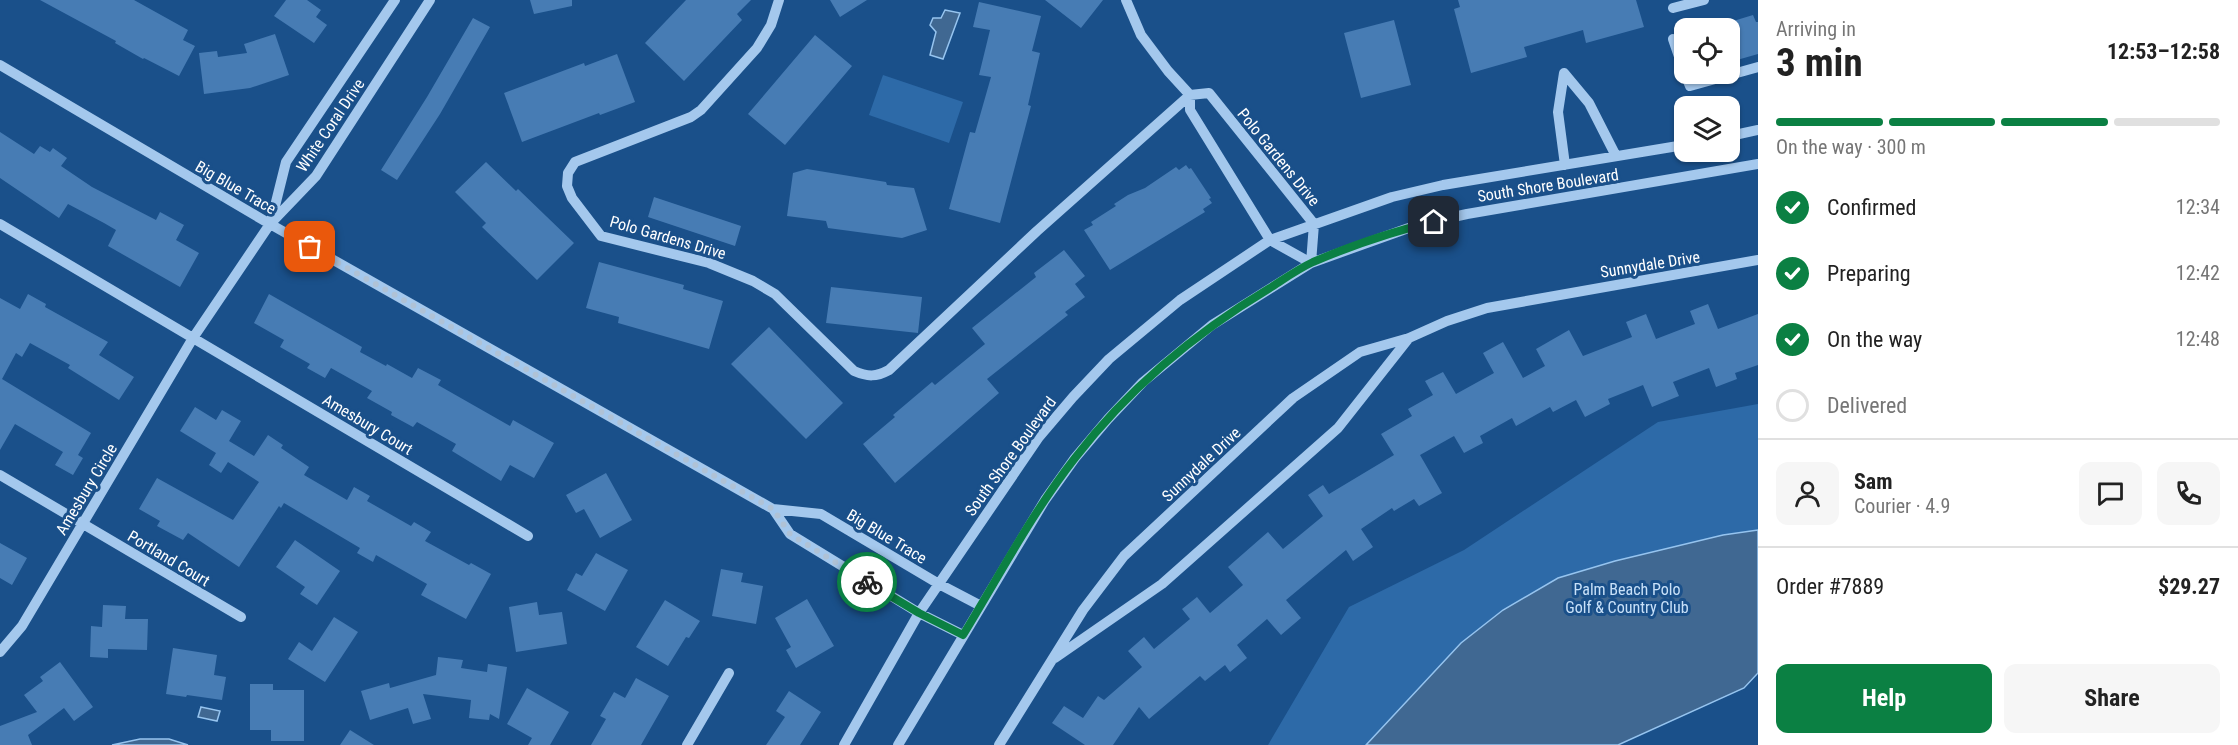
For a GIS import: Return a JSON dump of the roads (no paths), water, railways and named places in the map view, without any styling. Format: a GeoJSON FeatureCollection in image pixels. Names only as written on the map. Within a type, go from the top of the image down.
{"type":"FeatureCollection","features":[{"type":"Feature","properties":{"kind":"street","name":"White Coral Drive"},"geometry":{"type":"LineString","coordinates":[[270,224],[286,162],[395,0]]}},
{"type":"Feature","properties":{"kind":"street","name":"White Coral Drive"},"geometry":{"type":"LineString","coordinates":[[270,224],[316,176],[430,0]]}},
{"type":"Feature","properties":{"kind":"street","name":"Polo Gardens Drive"},"geometry":{"type":"LineString","coordinates":[[779,0],[771,26],[757,48],[700,110],[691,117],[575,162],[568,173],[567,186],[572,198],[601,236],[709,263],[753,281],[774,294],[854,371],[866,376],[878,376],[889,370],[1037,231],[1190,95],[1209,93],[1314,224],[1311,263]]}},
{"type":"Feature","properties":{"kind":"street"},"geometry":{"type":"LineString","coordinates":[[1126,0],[1142,35],[1168,71],[1190,95],[1190,110],[1270,240],[1311,263]]}},
{"type":"Feature","properties":{"kind":"street"},"geometry":{"type":"LineString","coordinates":[[1673,8],[1704,0]]}},
{"type":"Feature","properties":{"kind":"street","name":"Big Blue Trace"},"geometry":{"type":"LineString","coordinates":[[0,65],[270,224],[773,509],[821,514],[939,584],[981,606]]}},
{"type":"Feature","properties":{"kind":"street"},"geometry":{"type":"LineString","coordinates":[[1740,72],[1758,67]]}},
{"type":"Feature","properties":{"kind":"street"},"geometry":{"type":"LineString","coordinates":[[1565,165],[1558,112],[1564,73],[1589,103],[1616,156]]}},
{"type":"Feature","properties":{"kind":"street"},"geometry":{"type":"LineString","coordinates":[[1740,134],[1758,130]]}},
{"type":"Feature","properties":{"kind":"street","name":"South Shore Boulevard"},"geometry":{"type":"LineString","coordinates":[[844,745],[919,613],[1032,446],[1072,397],[1109,359],[1148,324],[1180,300],[1270,240],[1392,197],[1432,188],[1674,147]]}},
{"type":"Feature","properties":{"kind":"street","name":"South Shore Boulevard"},"geometry":{"type":"LineString","coordinates":[[898,745],[1045,500],[1075,458],[1143,382],[1212,325],[1311,263],[1417,225],[1467,213],[1758,164]]}},
{"type":"Feature","properties":{"kind":"street"},"geometry":{"type":"LineString","coordinates":[[0,224],[193,338]]}},
{"type":"Feature","properties":{"kind":"street","name":"Amesbury Circle"},"geometry":{"type":"LineString","coordinates":[[0,652],[22,626],[193,338],[270,224]]}},
{"type":"Feature","properties":{"kind":"street","name":"Sunnydale Drive"},"geometry":{"type":"LineString","coordinates":[[999,745],[1083,610],[1124,556],[1293,398],[1360,352],[1409,338],[1447,321],[1487,308],[1758,260]]}},
{"type":"Feature","properties":{"kind":"street","name":"Amesbury Court"},"geometry":{"type":"LineString","coordinates":[[193,338],[528,536]]}},
{"type":"Feature","properties":{"kind":"street","name":"Sunnydale Drive"},"geometry":{"type":"LineString","coordinates":[[1053,660],[1162,584],[1338,428],[1409,338]]}},
{"type":"Feature","properties":{"kind":"street","name":"Portland Court"},"geometry":{"type":"LineString","coordinates":[[0,475],[241,617]]}},
{"type":"Feature","properties":{"kind":"street","name":"Big Blue Trace"},"geometry":{"type":"LineString","coordinates":[[773,509],[790,534],[919,613],[963,635]]}},
{"type":"Feature","properties":{"kind":"street"},"geometry":{"type":"LineString","coordinates":[[687,745],[729,673]]}},
{"type":"Feature","properties":{"kind":"park label","name":"Palm Beach Polo Golf & Country Club"},"geometry":{"type":"Point","coordinates":[1627,598]}}]}
